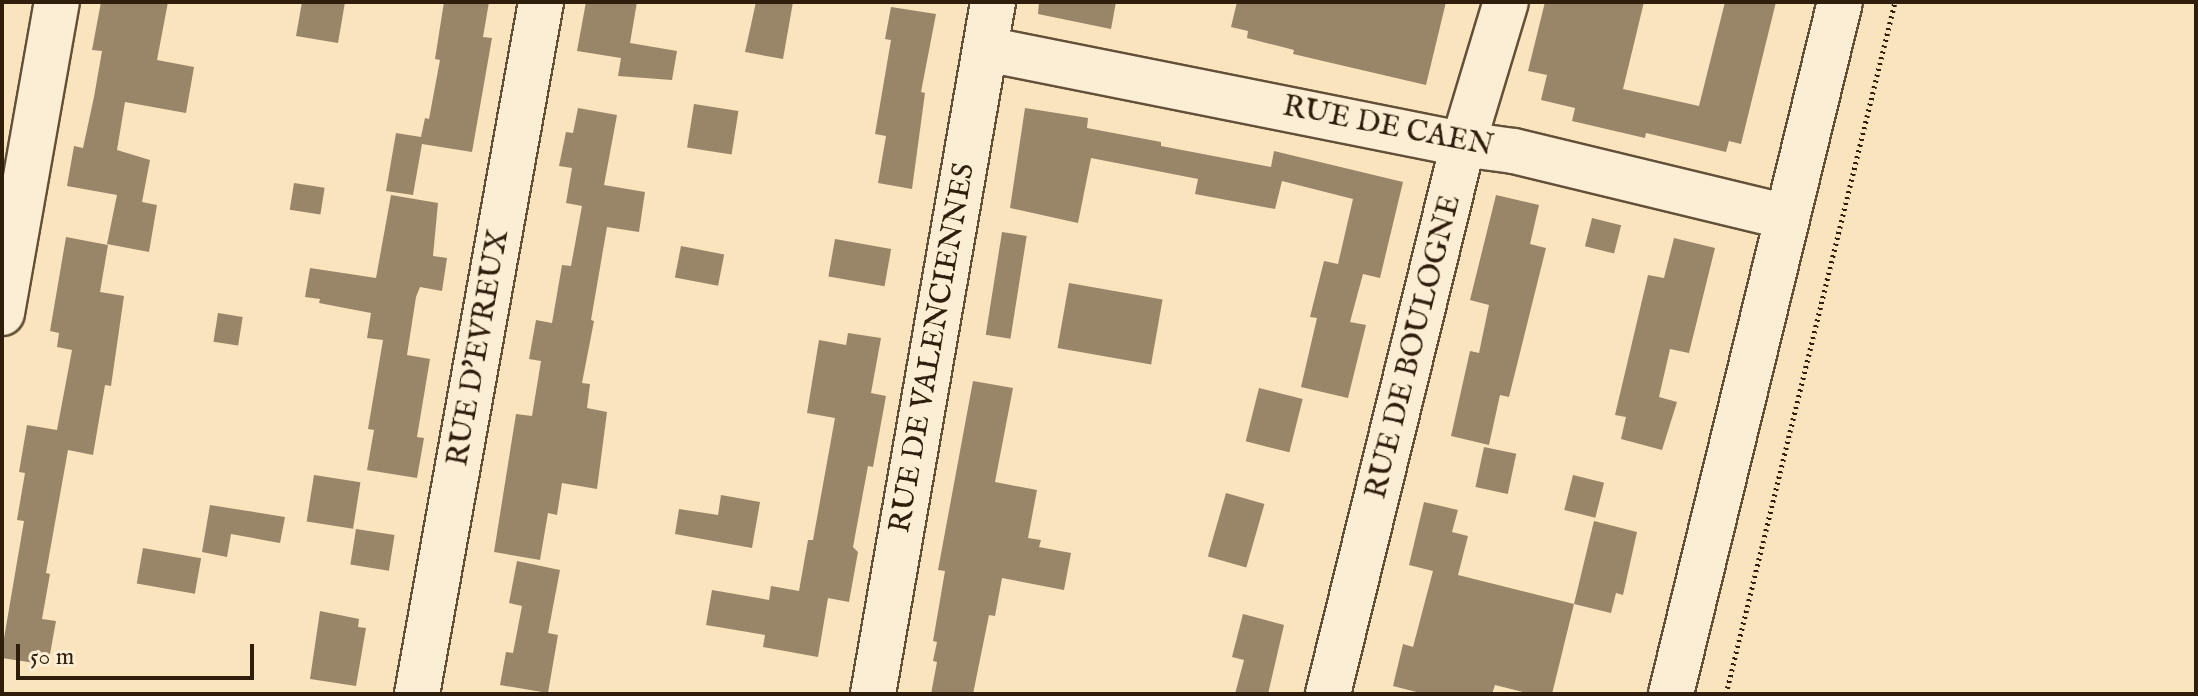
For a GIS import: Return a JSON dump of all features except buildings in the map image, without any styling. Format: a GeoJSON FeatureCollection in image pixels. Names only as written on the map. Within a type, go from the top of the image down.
{"type":"FeatureCollection","features":[{"type":"Feature","properties":{"kind":"street"},"geometry":{"type":"LineString","coordinates":[[2,313],[57,2]]}},
{"type":"Feature","properties":{"kind":"street","name":"RUE D'EVREUX"},"geometry":{"type":"LineString","coordinates":[[417,694],[541,2]]}},
{"type":"Feature","properties":{"kind":"street","name":"RUE DE VALENCIENNES"},"geometry":{"type":"LineString","coordinates":[[873,694],[986,49],[991,2]]}},
{"type":"Feature","properties":{"kind":"street","name":"RUE DE BOULOGNE"},"geometry":{"type":"LineString","coordinates":[[1328,694],[1463,144],[1506,2]]}},
{"type":"Feature","properties":{"kind":"street"},"geometry":{"type":"LineString","coordinates":[[1671,694],[1840,2]]}},
{"type":"Feature","properties":{"kind":"street","name":"RUE DE CAEN"},"geometry":{"type":"LineString","coordinates":[[986,49],[1463,144],[1514,151],[1787,217]]}},
{"type":"Feature","properties":{"kind":"path"},"geometry":{"type":"LineString","coordinates":[[1726,694],[1895,2]]}}]}
